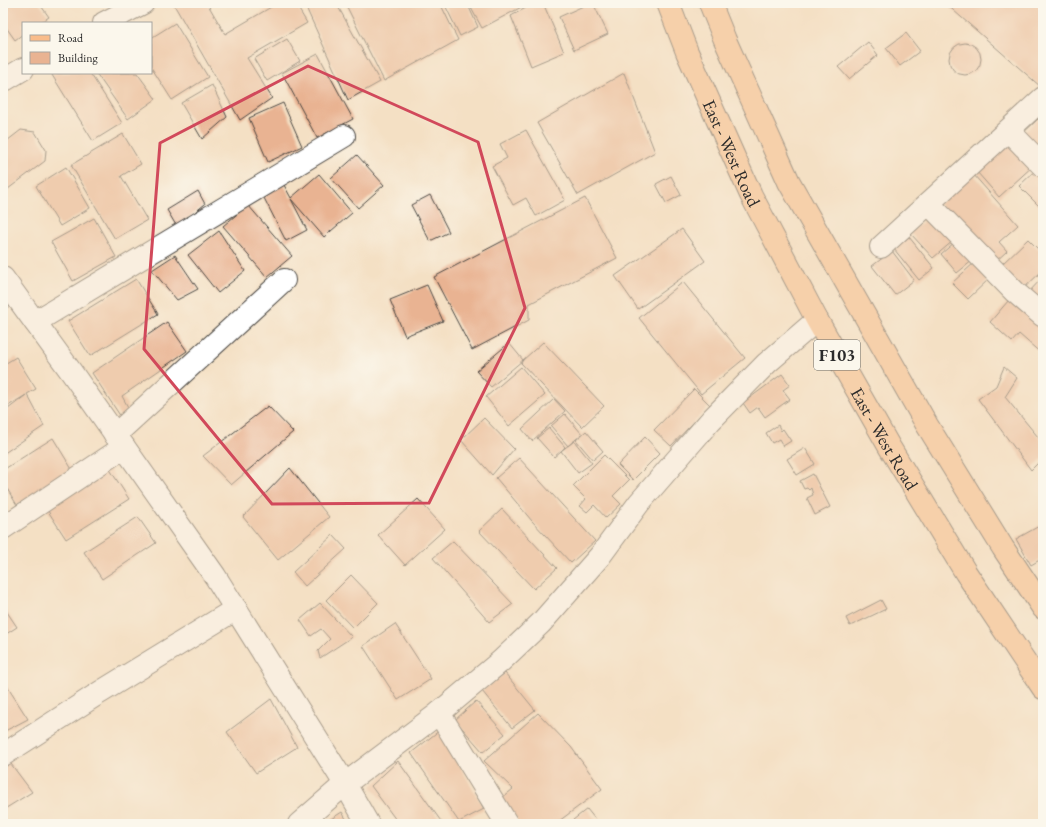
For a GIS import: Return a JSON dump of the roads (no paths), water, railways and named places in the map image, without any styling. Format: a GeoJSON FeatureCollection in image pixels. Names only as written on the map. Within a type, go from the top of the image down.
{"type":"FeatureCollection","features":[{"type":"Feature","properties":{"kind":"main road","name":"East - West Road"},"geometry":{"type":"LineString","coordinates":[[668,3],[687,52],[752,195],[816,320],[890,448],[966,573],[1043,688]]}},
{"type":"Feature","properties":{"kind":"main road","name":"F103"},"geometry":{"type":"LineString","coordinates":[[710,3],[788,182],[927,425],[1003,548],[1043,608]]}},
{"type":"Feature","properties":{"kind":"street"},"geometry":{"type":"LineString","coordinates":[[106,22],[143,3]]}},
{"type":"Feature","properties":{"kind":"street"},"geometry":{"type":"LineString","coordinates":[[3,81],[22,70]]}},
{"type":"Feature","properties":{"kind":"street"},"geometry":{"type":"LineString","coordinates":[[881,248],[1043,98]]}},
{"type":"Feature","properties":{"kind":"street"},"geometry":{"type":"LineString","coordinates":[[1009,131],[1043,166]]}},
{"type":"Feature","properties":{"kind":"street"},"geometry":{"type":"LineString","coordinates":[[35,322],[344,136]]}},
{"type":"Feature","properties":{"kind":"street"},"geometry":{"type":"LineString","coordinates":[[929,204],[1015,292],[1043,316]]}},
{"type":"Feature","properties":{"kind":"street"},"geometry":{"type":"LineString","coordinates":[[3,528],[120,441],[284,280]]}},
{"type":"Feature","properties":{"kind":"street"},"geometry":{"type":"LineString","coordinates":[[6,287],[35,322],[215,576],[346,784],[368,824]]}},
{"type":"Feature","properties":{"kind":"street"},"geometry":{"type":"LineString","coordinates":[[299,824],[346,784],[439,713],[501,661],[541,624],[600,556],[639,503],[711,420],[766,363],[816,320]]}},
{"type":"Feature","properties":{"kind":"street"},"geometry":{"type":"LineString","coordinates":[[3,755],[99,693],[236,609]]}},
{"type":"Feature","properties":{"kind":"street"},"geometry":{"type":"LineString","coordinates":[[439,713],[507,824]]}}]}
